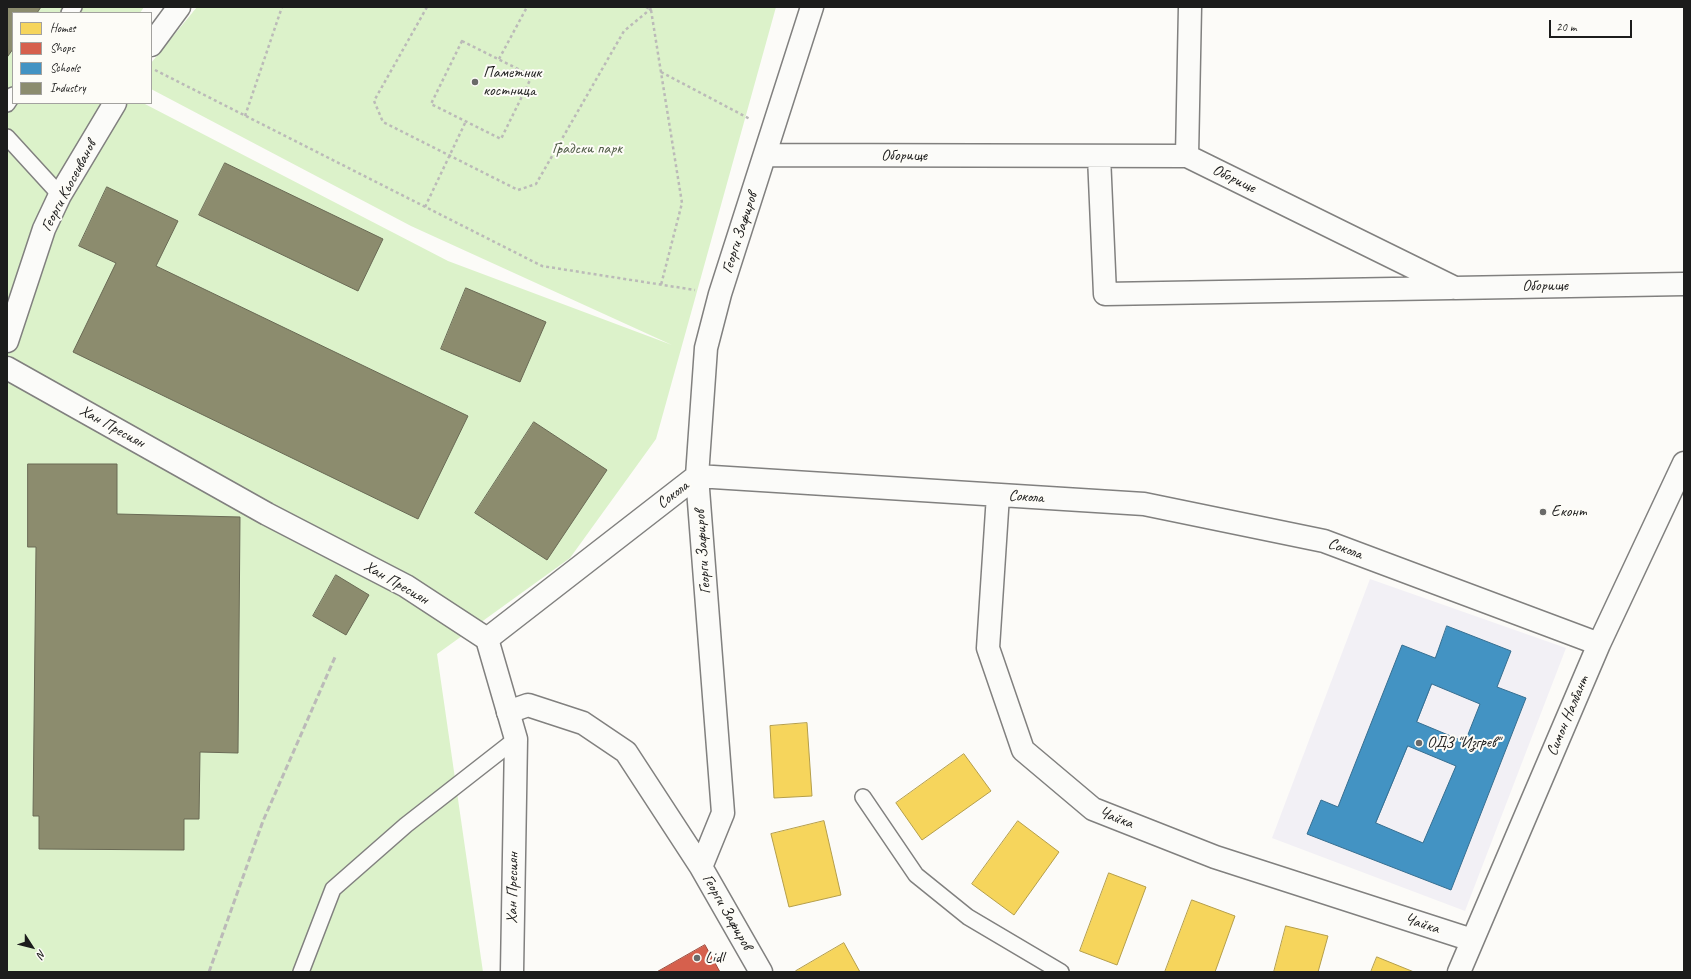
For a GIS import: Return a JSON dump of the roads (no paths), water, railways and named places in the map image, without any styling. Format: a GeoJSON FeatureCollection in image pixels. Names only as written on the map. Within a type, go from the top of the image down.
{"type":"FeatureCollection","features":[{"type":"Feature","properties":{"kind":"street"},"geometry":{"type":"LineString","coordinates":[[152,44],[179,7]]}},
{"type":"Feature","properties":{"kind":"street","name":"Георги Зафиров"},"geometry":{"type":"LineString","coordinates":[[761,972],[701,867],[723,814],[697,476],[706,348],[720,294],[812,7]]}},
{"type":"Feature","properties":{"kind":"street"},"geometry":{"type":"LineString","coordinates":[[1187,156],[1190,7]]}},
{"type":"Feature","properties":{"kind":"street","name":"Георги Кьосеиванов"},"geometry":{"type":"LineString","coordinates":[[7,341],[44,229],[60,195],[114,104]]}},
{"type":"Feature","properties":{"kind":"street","name":"Оборище"},"geometry":{"type":"LineString","coordinates":[[764,155],[1187,156],[1455,288],[1684,284]]}},
{"type":"Feature","properties":{"kind":"street"},"geometry":{"type":"LineString","coordinates":[[1099,156],[1105,294],[1455,288]]}},
{"type":"Feature","properties":{"kind":"street","name":"Хан Пресиян"},"geometry":{"type":"LineString","coordinates":[[7,368],[267,514],[406,586],[487,639],[516,739],[512,972]]}},
{"type":"Feature","properties":{"kind":"street","name":"Симон Налбант"},"geometry":{"type":"LineString","coordinates":[[1459,972],[1599,644],[1684,463]]}},
{"type":"Feature","properties":{"kind":"street","name":"Сокола"},"geometry":{"type":"LineString","coordinates":[[487,639],[697,476],[1144,504],[1324,541],[1599,644]]}},
{"type":"Feature","properties":{"kind":"street","name":"Чайка"},"geometry":{"type":"LineString","coordinates":[[998,495],[988,648],[1023,750],[1093,810],[1215,857],[1472,940]]}},
{"type":"Feature","properties":{"kind":"street"},"geometry":{"type":"LineString","coordinates":[[508,712],[528,705],[583,723],[626,752],[701,867]]}},
{"type":"Feature","properties":{"kind":"lane"},"geometry":{"type":"LineString","coordinates":[[7,137],[60,195]]}},
{"type":"Feature","properties":{"kind":"lane"},"geometry":{"type":"LineString","coordinates":[[301,972],[333,889],[406,825],[516,739]]}},
{"type":"Feature","properties":{"kind":"lane"},"geometry":{"type":"LineString","coordinates":[[863,797],[916,875],[968,917],[1061,972]]}},
{"type":"Feature","properties":{"kind":"railway"},"geometry":{"type":"LineString","coordinates":[[209,972],[263,821],[336,655]]}},
{"type":"Feature","properties":{"kind":"place","name":"Паметник костница"},"geometry":{"type":"Point","coordinates":[475,82]}},
{"type":"Feature","properties":{"kind":"place","name":"Еконт"},"geometry":{"type":"Point","coordinates":[1543,512]}},
{"type":"Feature","properties":{"kind":"place","name":"ОДЗ \"Изгрев\""},"geometry":{"type":"Point","coordinates":[1419,743]}},
{"type":"Feature","properties":{"kind":"place","name":"Lidl"},"geometry":{"type":"Point","coordinates":[697,958]}},
{"type":"Feature","properties":{"kind":"park label","name":"Градски парк"},"geometry":{"type":"Point","coordinates":[587,149]}}]}
